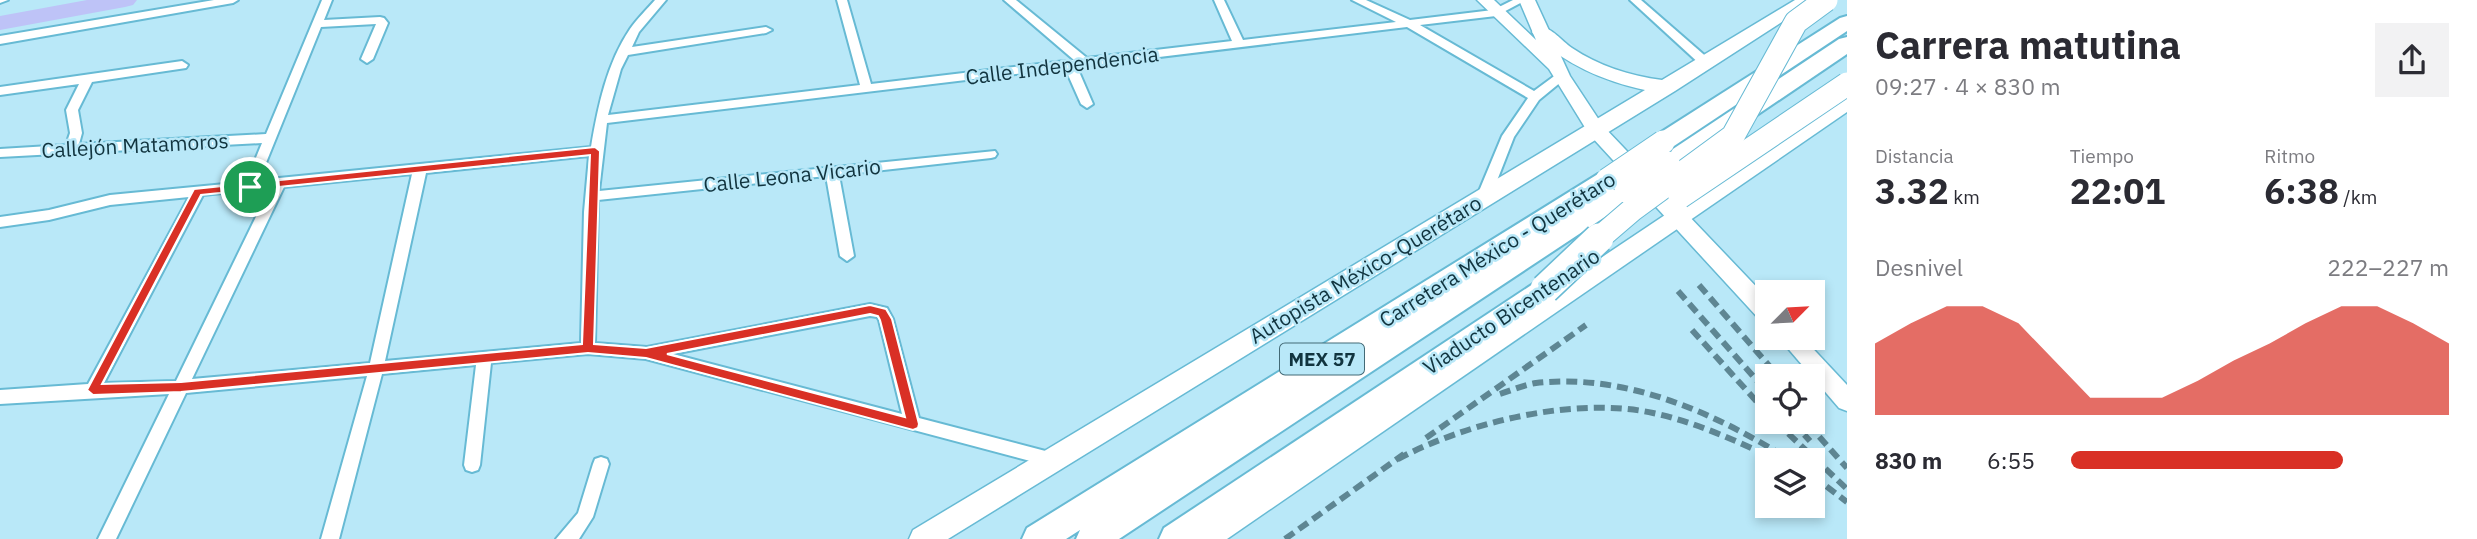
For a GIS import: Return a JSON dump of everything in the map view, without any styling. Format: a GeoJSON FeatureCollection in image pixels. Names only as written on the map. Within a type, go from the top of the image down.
{"type":"FeatureCollection","features":[{"type":"Feature","properties":{"kind":"highway"},"geometry":{"type":"LineString","coordinates":[[1545,289],[1632,210],[1733,136],[1796,22],[1826,0]]}},
{"type":"Feature","properties":{"kind":"highway","name":"Carretera México - Querétaro"},"geometry":{"type":"LineString","coordinates":[[1092,539],[1672,148],[1847,22]]}},
{"type":"Feature","properties":{"kind":"highway","name":"Carretera México - Querétaro"},"geometry":{"type":"LineString","coordinates":[[1672,148],[1847,44]]}},
{"type":"Feature","properties":{"kind":"highway","name":"Viaducto Bicentenario"},"geometry":{"type":"LineString","coordinates":[[1175,539],[1847,84]]}},
{"type":"Feature","properties":{"kind":"highway","name":"Carretera México - Querétaro"},"geometry":{"type":"LineString","coordinates":[[1038,539],[1617,185]]}},
{"type":"Feature","properties":{"kind":"main road"},"geometry":{"type":"LineString","coordinates":[[1527,0],[1559,73],[1596,130],[1755,300]]}},
{"type":"Feature","properties":{"kind":"main road","name":"Autopista México-Querétaro"},"geometry":{"type":"LineString","coordinates":[[923,539],[1807,0]]}},
{"type":"Feature","properties":{"kind":"main road"},"geometry":{"type":"LineString","coordinates":[[1772,21],[1799,13],[1820,0]]}},
{"type":"Feature","properties":{"kind":"main road"},"geometry":{"type":"LineString","coordinates":[[1490,6],[1559,73]]}},
{"type":"Feature","properties":{"kind":"main road"},"geometry":{"type":"LineString","coordinates":[[1541,32],[1559,48],[1597,69],[1625,79],[1668,87]]}},
{"type":"Feature","properties":{"kind":"main road"},"geometry":{"type":"LineString","coordinates":[[1204,539],[1847,103]]}},
{"type":"Feature","properties":{"kind":"main road"},"geometry":{"type":"LineString","coordinates":[[1801,350],[1847,401]]}},
{"type":"Feature","properties":{"kind":"street"},"geometry":{"type":"LineString","coordinates":[[0,40],[233,0]]}},
{"type":"Feature","properties":{"kind":"street"},"geometry":{"type":"LineString","coordinates":[[250,187],[327,0]]}},
{"type":"Feature","properties":{"kind":"street"},"geometry":{"type":"LineString","coordinates":[[588,348],[592,196],[595,151],[601,120],[631,32],[643,15],[661,0]]}},
{"type":"Feature","properties":{"kind":"street"},"geometry":{"type":"LineString","coordinates":[[842,0],[867,89]]}},
{"type":"Feature","properties":{"kind":"street"},"geometry":{"type":"LineString","coordinates":[[1009,0],[1084,62]]}},
{"type":"Feature","properties":{"kind":"street"},"geometry":{"type":"LineString","coordinates":[[1219,0],[1240,44]]}},
{"type":"Feature","properties":{"kind":"street"},"geometry":{"type":"LineString","coordinates":[[1357,0],[1408,23],[1535,97]]}},
{"type":"Feature","properties":{"kind":"street","name":"Calle Independencia"},"geometry":{"type":"LineString","coordinates":[[601,120],[1408,23],[1521,0]]}},
{"type":"Feature","properties":{"kind":"street"},"geometry":{"type":"LineString","coordinates":[[1635,0],[1706,62]]}},
{"type":"Feature","properties":{"kind":"street"},"geometry":{"type":"LineString","coordinates":[[317,24],[380,20],[382,23],[367,59]]}},
{"type":"Feature","properties":{"kind":"street"},"geometry":{"type":"LineString","coordinates":[[622,52],[766,30]]}},
{"type":"Feature","properties":{"kind":"street"},"geometry":{"type":"LineString","coordinates":[[1069,63],[1087,104]]}},
{"type":"Feature","properties":{"kind":"street"},"geometry":{"type":"LineString","coordinates":[[0,91],[182,65]]}},
{"type":"Feature","properties":{"kind":"street"},"geometry":{"type":"LineString","coordinates":[[1485,195],[1508,136],[1535,97],[1559,73]]}},
{"type":"Feature","properties":{"kind":"street"},"geometry":{"type":"LineString","coordinates":[[71,148],[76,132],[72,110],[87,79]]}},
{"type":"Feature","properties":{"kind":"street","name":"Callejón Matamoros"},"geometry":{"type":"LineString","coordinates":[[0,153],[270,138]]}},
{"type":"Feature","properties":{"kind":"street"},"geometry":{"type":"LineString","coordinates":[[0,222],[49,215],[110,200],[595,151]]}},
{"type":"Feature","properties":{"kind":"street","name":"Calle Leona Vicario"},"geometry":{"type":"LineString","coordinates":[[592,196],[991,154]]}},
{"type":"Feature","properties":{"kind":"street"},"geometry":{"type":"LineString","coordinates":[[330,539],[376,369],[420,169]]}},
{"type":"Feature","properties":{"kind":"street"},"geometry":{"type":"LineString","coordinates":[[832,171],[847,256]]}},
{"type":"Feature","properties":{"kind":"street"},"geometry":{"type":"LineString","coordinates":[[107,539],[279,184]]}},
{"type":"Feature","properties":{"kind":"street"},"geometry":{"type":"LineString","coordinates":[[93,390],[198,192]]}},
{"type":"Feature","properties":{"kind":"street"},"geometry":{"type":"LineString","coordinates":[[646,353],[870,310],[882,312],[913,424]]}},
{"type":"Feature","properties":{"kind":"street"},"geometry":{"type":"LineString","coordinates":[[0,397],[181,387],[588,348],[646,353],[1053,460]]}},
{"type":"Feature","properties":{"kind":"street"},"geometry":{"type":"LineString","coordinates":[[472,466],[484,358]]}},
{"type":"Feature","properties":{"kind":"street"},"geometry":{"type":"LineString","coordinates":[[565,539],[573,535],[582,523],[601,464]]}},
{"type":"Feature","properties":{"kind":"waterway"},"geometry":{"type":"LineString","coordinates":[[0,23],[125,0]]}},
{"type":"Feature","properties":{"kind":"railway"},"geometry":{"type":"LineString","coordinates":[[1699,285],[1768,364]]}},
{"type":"Feature","properties":{"kind":"railway"},"geometry":{"type":"LineString","coordinates":[[1678,291],[1755,378]]}},
{"type":"Feature","properties":{"kind":"railway"},"geometry":{"type":"LineString","coordinates":[[1426,438],[1586,325]]}},
{"type":"Feature","properties":{"kind":"railway"},"geometry":{"type":"LineString","coordinates":[[1692,330],[1755,400]]}},
{"type":"Feature","properties":{"kind":"railway"},"geometry":{"type":"LineString","coordinates":[[1500,394],[1536,383],[1603,384],[1669,400],[1700,412],[1770,448]]}},
{"type":"Feature","properties":{"kind":"railway"},"geometry":{"type":"LineString","coordinates":[[1398,459],[1456,434],[1489,424],[1556,410],[1590,408],[1623,409],[1669,417],[1717,433],[1755,450]]}},
{"type":"Feature","properties":{"kind":"railway"},"geometry":{"type":"LineString","coordinates":[[1789,434],[1847,489]]}},
{"type":"Feature","properties":{"kind":"railway"},"geometry":{"type":"LineString","coordinates":[[1804,434],[1810,441]]}},
{"type":"Feature","properties":{"kind":"railway"},"geometry":{"type":"LineString","coordinates":[[1817,434],[1847,468]]}},
{"type":"Feature","properties":{"kind":"railway"},"geometry":{"type":"LineString","coordinates":[[1285,539],[1404,454]]}},
{"type":"Feature","properties":{"kind":"railway"},"geometry":{"type":"LineString","coordinates":[[1825,485],[1847,502]]}},
{"type":"Feature","properties":{"kind":"route"},"geometry":{"type":"LineString","coordinates":[[250,187],[198,192],[93,390],[181,387],[588,348],[646,353],[913,424],[882,312],[870,310],[646,353],[588,348],[595,151],[250,187]]}}]}
